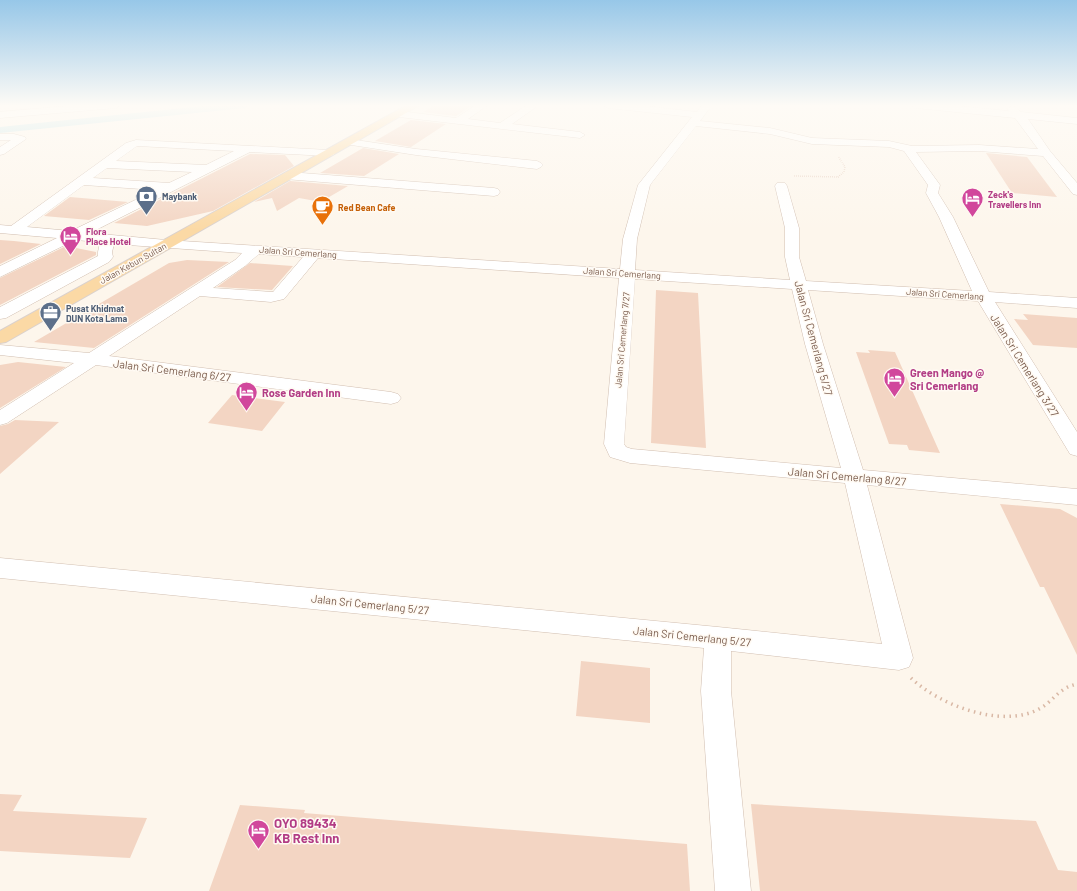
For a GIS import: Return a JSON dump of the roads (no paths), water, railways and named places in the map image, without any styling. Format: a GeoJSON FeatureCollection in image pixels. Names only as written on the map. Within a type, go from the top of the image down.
{"type":"FeatureCollection","features":[{"type":"Feature","properties":{"kind":"main road","name":"Jalan Kebun Sultan"},"geometry":{"type":"LineString","coordinates":[[3,333],[341,147]]}},
{"type":"Feature","properties":{"kind":"street"},"geometry":{"type":"LineString","coordinates":[[6,230],[81,181],[128,147]]}},
{"type":"Feature","properties":{"kind":"street"},"geometry":{"type":"LineString","coordinates":[[223,147],[329,153]]}},
{"type":"Feature","properties":{"kind":"street"},"geometry":{"type":"LineString","coordinates":[[380,147],[538,165]]}},
{"type":"Feature","properties":{"kind":"street","name":"Jalan Sri Cemerlang 7/27"},"geometry":{"type":"LineString","coordinates":[[618,452],[614,444],[630,239],[644,185],[674,147]]}},
{"type":"Feature","properties":{"kind":"street"},"geometry":{"type":"LineString","coordinates":[[901,147],[911,149],[979,148],[1046,153]]}},
{"type":"Feature","properties":{"kind":"street"},"geometry":{"type":"LineString","coordinates":[[1041,147],[1077,191]]}},
{"type":"Feature","properties":{"kind":"street"},"geometry":{"type":"LineString","coordinates":[[0,272],[249,148]]}},
{"type":"Feature","properties":{"kind":"street","name":"Jalan Sri Cemerlang 3/27"},"geometry":{"type":"LineString","coordinates":[[911,149],[910,152],[934,186],[932,193],[946,217],[983,297],[1077,450]]}},
{"type":"Feature","properties":{"kind":"street"},"geometry":{"type":"LineString","coordinates":[[1028,151],[1037,163]]}},
{"type":"Feature","properties":{"kind":"street"},"geometry":{"type":"LineString","coordinates":[[104,164],[207,169]]}},
{"type":"Feature","properties":{"kind":"street"},"geometry":{"type":"LineString","coordinates":[[289,176],[494,192]]}},
{"type":"Feature","properties":{"kind":"street"},"geometry":{"type":"LineString","coordinates":[[81,181],[172,187]]}},
{"type":"Feature","properties":{"kind":"street","name":"Jalan Sri Cemerlang 5/27"},"geometry":{"type":"LineString","coordinates":[[0,568],[718,638],[899,658],[854,476],[814,344],[792,257],[792,228],[781,186]]}},
{"type":"Feature","properties":{"kind":"street"},"geometry":{"type":"LineString","coordinates":[[1064,194],[1077,197]]}},
{"type":"Feature","properties":{"kind":"street","name":"Jalan Sri Cemerlang"},"geometry":{"type":"LineString","coordinates":[[6,230],[166,244],[1077,303]]}},
{"type":"Feature","properties":{"kind":"street"},"geometry":{"type":"LineString","coordinates":[[0,314],[104,259],[106,257],[104,252],[108,239]]}},
{"type":"Feature","properties":{"kind":"street"},"geometry":{"type":"LineString","coordinates":[[0,419],[240,263],[255,250]]}},
{"type":"Feature","properties":{"kind":"street"},"geometry":{"type":"LineString","coordinates":[[196,291],[278,296],[314,254]]}},
{"type":"Feature","properties":{"kind":"street","name":"Jalan Sri Cemerlang 6/27"},"geometry":{"type":"LineString","coordinates":[[0,350],[91,359],[391,398]]}},
{"type":"Feature","properties":{"kind":"street","name":"Jalan Sri Cemerlang 8/27"},"geometry":{"type":"LineString","coordinates":[[618,452],[630,456],[1077,496]]}},
{"type":"Feature","properties":{"kind":"street"},"geometry":{"type":"LineString","coordinates":[[718,638],[716,691],[733,891]]}},
{"type":"Feature","properties":{"kind":"place","name":"Maybank"},"geometry":{"type":"Point","coordinates":[146,216]}},
{"type":"Feature","properties":{"kind":"place","name":"Zeck's Travellers Inn"},"geometry":{"type":"Point","coordinates":[973,218]}},
{"type":"Feature","properties":{"kind":"place","name":"Red Bean Cafe"},"geometry":{"type":"Point","coordinates":[323,226]}},
{"type":"Feature","properties":{"kind":"place","name":"Flora Place Hotel"},"geometry":{"type":"Point","coordinates":[70,256]}},
{"type":"Feature","properties":{"kind":"place","name":"Pusat Khidmat DUN Kota Lama"},"geometry":{"type":"Point","coordinates":[51,332]}},
{"type":"Feature","properties":{"kind":"place","name":"Green Mango @ Sri Cemerlang"},"geometry":{"type":"Point","coordinates":[894,398]}},
{"type":"Feature","properties":{"kind":"place","name":"Rose Garden Inn"},"geometry":{"type":"Point","coordinates":[247,412]}},
{"type":"Feature","properties":{"kind":"place","name":"OYO 89434 KB Rest Inn"},"geometry":{"type":"Point","coordinates":[258,850]}}]}
